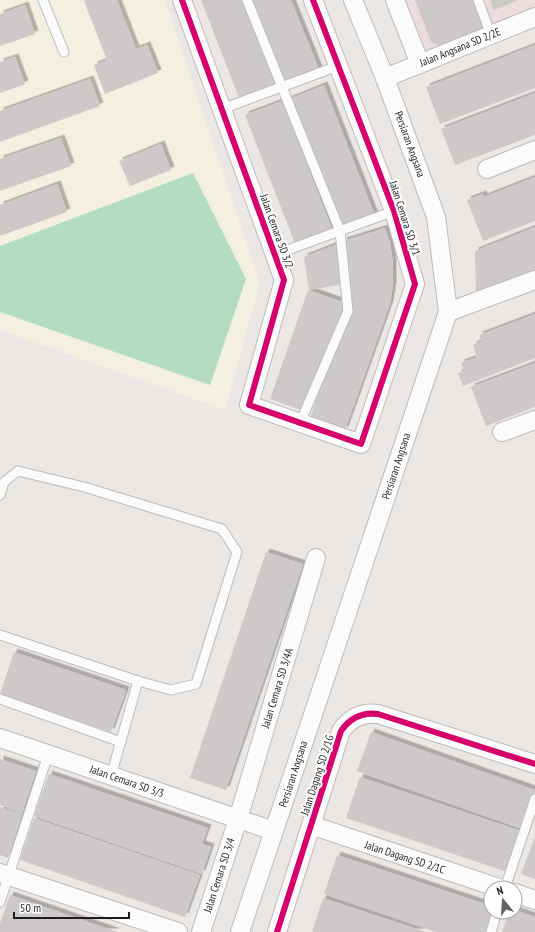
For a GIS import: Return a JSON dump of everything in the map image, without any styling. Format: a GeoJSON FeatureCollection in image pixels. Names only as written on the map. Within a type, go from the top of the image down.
{"type":"FeatureCollection","features":[{"type":"Feature","properties":{"kind":"street","name":"Jalan Cemara SD 3/2"},"geometry":{"type":"LineString","coordinates":[[182,0],[284,280],[249,405],[361,444]]}},
{"type":"Feature","properties":{"kind":"street","name":"Jalan Cemara SD 3/1"},"geometry":{"type":"LineString","coordinates":[[313,0],[394,211],[415,284],[361,444]]}},
{"type":"Feature","properties":{"kind":"street","name":"Persiaran Angsana"},"geometry":{"type":"LineString","coordinates":[[240,932],[448,312],[436,217],[385,78],[353,0]]}},
{"type":"Feature","properties":{"kind":"street"},"geometry":{"type":"LineString","coordinates":[[395,0],[420,64]]}},
{"type":"Feature","properties":{"kind":"street","name":"Jalan Angsana SD 2/2E"},"geometry":{"type":"LineString","coordinates":[[385,78],[535,17]]}},
{"type":"Feature","properties":{"kind":"street"},"geometry":{"type":"LineString","coordinates":[[487,169],[535,150]]}},
{"type":"Feature","properties":{"kind":"street"},"geometry":{"type":"LineString","coordinates":[[448,312],[535,280]]}},
{"type":"Feature","properties":{"kind":"street"},"geometry":{"type":"LineString","coordinates":[[502,432],[535,420]]}},
{"type":"Feature","properties":{"kind":"street","name":"Jalan Cemara SD 3/4A"},"geometry":{"type":"LineString","coordinates":[[245,822],[316,558]]}},
{"type":"Feature","properties":{"kind":"street","name":"Jalan Dagang SD 2/1G"},"geometry":{"type":"LineString","coordinates":[[277,932],[341,731],[352,719],[367,714],[378,714],[535,764]]}},
{"type":"Feature","properties":{"kind":"street","name":"Jalan Cemara SD 3/3"},"geometry":{"type":"LineString","coordinates":[[0,738],[274,831]]}},
{"type":"Feature","properties":{"kind":"street","name":"Jalan Cemara SD 3/4"},"geometry":{"type":"LineString","coordinates":[[201,932],[245,822]]}},
{"type":"Feature","properties":{"kind":"street","name":"Jalan Dagang SD 2/1C"},"geometry":{"type":"LineString","coordinates":[[311,825],[483,883]]}},
{"type":"Feature","properties":{"kind":"street"},"geometry":{"type":"LineString","coordinates":[[4,874],[178,932]]}},
{"type":"Feature","properties":{"kind":"street"},"geometry":{"type":"LineString","coordinates":[[523,896],[535,900]]}},
{"type":"Feature","properties":{"kind":"lane"},"geometry":{"type":"LineString","coordinates":[[43,0],[64,52]]}},
{"type":"Feature","properties":{"kind":"lane"},"geometry":{"type":"LineString","coordinates":[[247,0],[340,231],[348,311],[300,423]]}},
{"type":"Feature","properties":{"kind":"lane"},"geometry":{"type":"LineString","coordinates":[[478,0],[491,35]]}},
{"type":"Feature","properties":{"kind":"lane"},"geometry":{"type":"LineString","coordinates":[[222,109],[338,66]]}},
{"type":"Feature","properties":{"kind":"lane"},"geometry":{"type":"LineString","coordinates":[[274,254],[394,211]]}},
{"type":"Feature","properties":{"kind":"lane"},"geometry":{"type":"LineString","coordinates":[[0,495],[4,482],[18,471],[84,487],[222,529],[237,552],[196,684],[171,690],[138,681],[0,635]]}},
{"type":"Feature","properties":{"kind":"lane"},"geometry":{"type":"LineString","coordinates":[[112,776],[138,681]]}},
{"type":"Feature","properties":{"kind":"lane"},"geometry":{"type":"LineString","coordinates":[[0,699],[121,742]]}},
{"type":"Feature","properties":{"kind":"lane"},"geometry":{"type":"LineString","coordinates":[[0,902],[4,874],[48,755]]}},
{"type":"Feature","properties":{"kind":"lane"},"geometry":{"type":"LineString","coordinates":[[508,880],[535,799]]}},
{"type":"Feature","properties":{"kind":"lane"},"geometry":{"type":"LineString","coordinates":[[491,932],[495,920]]}},
{"type":"Feature","properties":{"kind":"shaded area"},"geometry":{"type":"Polygon","coordinates":[[[0,0],[165,0],[260,283],[225,410],[0,330],[0,0]]]}},
{"type":"Feature","properties":{"kind":"shaded area"},"geometry":{"type":"Polygon","coordinates":[[[389,0],[535,0],[535,24],[417,72],[389,0]]]}},
{"type":"Feature","properties":{"kind":"green space"},"geometry":{"type":"Polygon","coordinates":[[[193,173],[246,279],[210,385],[0,312],[0,246],[193,173]]]}},
{"type":"Feature","properties":{"kind":"building"},"geometry":{"type":"Polygon","coordinates":[[[117,0],[136,49],[147,45],[158,73],[105,94],[94,65],[107,60],[84,1],[117,0]]]}},
{"type":"Feature","properties":{"kind":"building"},"geometry":{"type":"Polygon","coordinates":[[[201,0],[244,0],[278,89],[241,103],[201,0]]]}},
{"type":"Feature","properties":{"kind":"building"},"geometry":{"type":"Polygon","coordinates":[[[249,0],[291,0],[320,72],[283,87],[249,0]]]}},
{"type":"Feature","properties":{"kind":"building"},"geometry":{"type":"Polygon","coordinates":[[[415,0],[475,0],[486,29],[441,46],[431,42],[415,0]]]}},
{"type":"Feature","properties":{"kind":"building"},"geometry":{"type":"Polygon","coordinates":[[[490,0],[519,0],[494,10],[490,0]]]}},
{"type":"Feature","properties":{"kind":"building"},"geometry":{"type":"Polygon","coordinates":[[[25,5],[35,34],[0,46],[0,14],[25,5]]]}},
{"type":"Feature","properties":{"kind":"building"},"geometry":{"type":"Polygon","coordinates":[[[535,45],[535,88],[440,124],[426,87],[535,45]]]}},
{"type":"Feature","properties":{"kind":"building"},"geometry":{"type":"Polygon","coordinates":[[[15,57],[25,84],[0,93],[0,62],[15,57]]]}},
{"type":"Feature","properties":{"kind":"building"},"geometry":{"type":"Polygon","coordinates":[[[90,79],[100,106],[0,142],[0,111],[90,79]]]}},
{"type":"Feature","properties":{"kind":"building"},"geometry":{"type":"Polygon","coordinates":[[[324,85],[375,216],[338,230],[287,100],[324,85]]]}},
{"type":"Feature","properties":{"kind":"building"},"geometry":{"type":"Polygon","coordinates":[[[535,93],[535,135],[455,165],[441,129],[535,93]]]}},
{"type":"Feature","properties":{"kind":"building"},"geometry":{"type":"Polygon","coordinates":[[[282,101],[333,232],[296,246],[245,115],[282,101]]]}},
{"type":"Feature","properties":{"kind":"building"},"geometry":{"type":"Polygon","coordinates":[[[61,138],[71,166],[0,191],[0,159],[61,138]]]}},
{"type":"Feature","properties":{"kind":"building"},"geometry":{"type":"Polygon","coordinates":[[[161,144],[171,170],[130,186],[119,161],[161,144]]]}},
{"type":"Feature","properties":{"kind":"building"},"geometry":{"type":"Polygon","coordinates":[[[535,177],[535,221],[483,241],[467,200],[483,194],[484,197],[535,177]]]}},
{"type":"Feature","properties":{"kind":"building"},"geometry":{"type":"Polygon","coordinates":[[[57,184],[67,212],[0,236],[0,205],[57,184]]]}},
{"type":"Feature","properties":{"kind":"building"},"geometry":{"type":"Polygon","coordinates":[[[535,227],[535,270],[476,293],[475,251],[535,227]]]}},
{"type":"Feature","properties":{"kind":"building"},"geometry":{"type":"Polygon","coordinates":[[[385,228],[390,243],[393,263],[393,285],[390,304],[345,430],[310,418],[348,310],[350,298],[350,269],[343,241],[385,228]]]}},
{"type":"Feature","properties":{"kind":"building"},"geometry":{"type":"Polygon","coordinates":[[[340,243],[345,284],[309,290],[304,257],[340,243]]]}},
{"type":"Feature","properties":{"kind":"building"},"geometry":{"type":"Polygon","coordinates":[[[308,290],[345,303],[307,412],[270,399],[308,290]]]}},
{"type":"Feature","properties":{"kind":"building"},"geometry":{"type":"Polygon","coordinates":[[[535,314],[535,358],[463,386],[458,373],[464,371],[461,363],[477,357],[473,345],[482,341],[479,335],[535,314]]]}},
{"type":"Feature","properties":{"kind":"building"},"geometry":{"type":"Polygon","coordinates":[[[535,363],[535,407],[486,426],[471,387],[535,363]]]}},
{"type":"Feature","properties":{"kind":"building"},"geometry":{"type":"Polygon","coordinates":[[[266,552],[303,564],[226,790],[190,778],[266,552]]]}},
{"type":"Feature","properties":{"kind":"building"},"geometry":{"type":"Polygon","coordinates":[[[14,652],[126,690],[111,732],[0,694],[14,652]]]}},
{"type":"Feature","properties":{"kind":"building"},"geometry":{"type":"Polygon","coordinates":[[[371,732],[535,790],[522,829],[357,771],[371,732]]]}},
{"type":"Feature","properties":{"kind":"building"},"geometry":{"type":"Polygon","coordinates":[[[0,759],[36,771],[22,813],[0,805],[0,759]]]}},
{"type":"Feature","properties":{"kind":"building"},"geometry":{"type":"Polygon","coordinates":[[[49,774],[208,828],[202,844],[211,847],[202,874],[34,816],[49,774]]]}},
{"type":"Feature","properties":{"kind":"building"},"geometry":{"type":"Polygon","coordinates":[[[360,777],[521,831],[507,872],[346,818],[360,777]]]}},
{"type":"Feature","properties":{"kind":"building"},"geometry":{"type":"Polygon","coordinates":[[[0,807],[22,814],[8,858],[0,855],[0,807]]]}},
{"type":"Feature","properties":{"kind":"building"},"geometry":{"type":"Polygon","coordinates":[[[34,818],[200,875],[185,917],[20,860],[34,818]]]}},
{"type":"Feature","properties":{"kind":"building"},"geometry":{"type":"Polygon","coordinates":[[[535,837],[535,879],[521,874],[535,837]]]}},
{"type":"Feature","properties":{"kind":"building"},"geometry":{"type":"Polygon","coordinates":[[[337,855],[483,903],[483,920],[492,920],[488,932],[436,932],[324,894],[337,855]]]}},
{"type":"Feature","properties":{"kind":"building"},"geometry":{"type":"Polygon","coordinates":[[[10,895],[117,932],[0,932],[0,923],[10,895]]]}},
{"type":"Feature","properties":{"kind":"building"},"geometry":{"type":"Polygon","coordinates":[[[323,898],[426,932],[312,932],[323,898]]]}},
{"type":"Feature","properties":{"kind":"building"},"geometry":{"type":"Polygon","coordinates":[[[523,913],[535,917],[535,932],[502,932],[506,920],[523,920],[523,913]]]}},
{"type":"Feature","properties":{"kind":"cycle path"},"geometry":{"type":"LineString","coordinates":[[182,0],[284,280],[249,405],[361,444],[415,284],[394,211],[313,0]]}},
{"type":"Feature","properties":{"kind":"cycle path"},"geometry":{"type":"LineString","coordinates":[[277,932],[341,731],[352,719],[367,714],[378,714],[535,764]]}}]}
